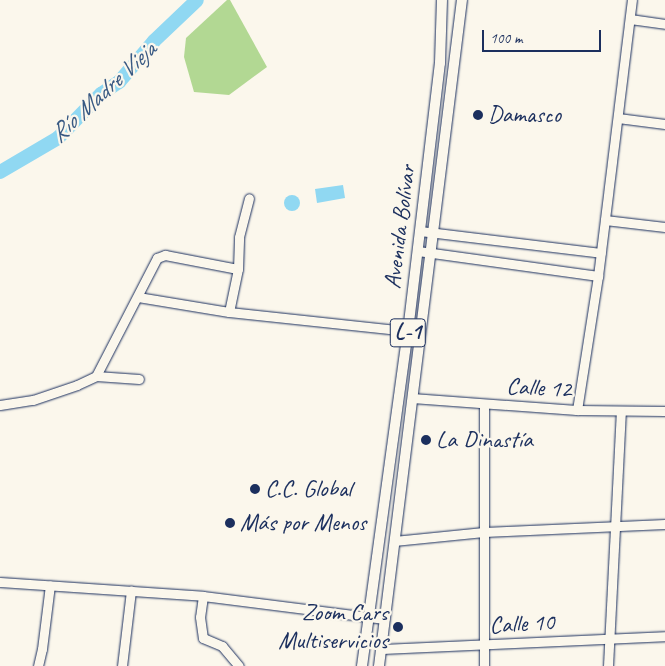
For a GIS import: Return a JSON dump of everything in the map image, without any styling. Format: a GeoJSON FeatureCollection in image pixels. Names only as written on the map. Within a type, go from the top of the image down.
{"type":"FeatureCollection","features":[{"type":"Feature","properties":{"kind":"main road","name":"Avenida Bolívar"},"geometry":{"type":"LineString","coordinates":[[362,666],[418,251],[440,63],[442,0]]}},
{"type":"Feature","properties":{"kind":"main road","name":"Avenida Bolívar"},"geometry":{"type":"LineString","coordinates":[[379,666],[462,0]]}},
{"type":"Feature","properties":{"kind":"street"},"geometry":{"type":"LineString","coordinates":[[577,410],[598,276],[632,0]]}},
{"type":"Feature","properties":{"kind":"street"},"geometry":{"type":"LineString","coordinates":[[630,19],[665,24]]}},
{"type":"Feature","properties":{"kind":"street"},"geometry":{"type":"LineString","coordinates":[[618,118],[665,124]]}},
{"type":"Feature","properties":{"kind":"street"},"geometry":{"type":"LineString","coordinates":[[229,312],[238,268],[239,237],[249,198]]}},
{"type":"Feature","properties":{"kind":"street"},"geometry":{"type":"LineString","coordinates":[[605,220],[665,227]]}},
{"type":"Feature","properties":{"kind":"street"},"geometry":{"type":"LineString","coordinates":[[420,231],[601,253]]}},
{"type":"Feature","properties":{"kind":"street"},"geometry":{"type":"LineString","coordinates":[[418,251],[598,276]]}},
{"type":"Feature","properties":{"kind":"street"},"geometry":{"type":"LineString","coordinates":[[96,376],[138,297],[156,258],[161,255],[238,268]]}},
{"type":"Feature","properties":{"kind":"street"},"geometry":{"type":"LineString","coordinates":[[138,297],[229,312],[408,331]]}},
{"type":"Feature","properties":{"kind":"street"},"geometry":{"type":"LineString","coordinates":[[0,405],[33,400],[77,386],[96,376],[139,380]]}},
{"type":"Feature","properties":{"kind":"street","name":"Calle 12"},"geometry":{"type":"LineString","coordinates":[[412,398],[577,410],[665,411]]}},
{"type":"Feature","properties":{"kind":"street"},"geometry":{"type":"LineString","coordinates":[[484,404],[484,666]]}},
{"type":"Feature","properties":{"kind":"street"},"geometry":{"type":"LineString","coordinates":[[608,666],[621,412]]}},
{"type":"Feature","properties":{"kind":"street"},"geometry":{"type":"LineString","coordinates":[[394,541],[484,532],[665,524]]}},
{"type":"Feature","properties":{"kind":"street"},"geometry":{"type":"LineString","coordinates":[[0,582],[203,596],[384,619]]}},
{"type":"Feature","properties":{"kind":"street"},"geometry":{"type":"LineString","coordinates":[[38,666],[50,586]]}},
{"type":"Feature","properties":{"kind":"street"},"geometry":{"type":"LineString","coordinates":[[122,666],[131,591]]}},
{"type":"Feature","properties":{"kind":"street"},"geometry":{"type":"LineString","coordinates":[[203,596],[200,617],[203,638],[222,646],[239,666]]}},
{"type":"Feature","properties":{"kind":"street","name":"Calle 10"},"geometry":{"type":"LineString","coordinates":[[381,649],[483,646],[665,636]]}},
{"type":"Feature","properties":{"kind":"green space"},"geometry":{"type":"Polygon","coordinates":[[[227,0],[230,0],[267,67],[229,95],[194,92],[184,57],[186,38],[227,0]]]}},
{"type":"Feature","properties":{"kind":"water"},"geometry":{"type":"Polygon","coordinates":[[[343,185],[345,198],[317,203],[315,189],[343,185]]]}},
{"type":"Feature","properties":{"kind":"water"},"geometry":{"type":"Polygon","coordinates":[[[292,195],[298,197],[300,203],[298,209],[292,211],[286,209],[284,203],[286,197],[292,195]]]}},
{"type":"Feature","properties":{"kind":"waterway","name":"Río Madre Vieja"},"geometry":{"type":"LineString","coordinates":[[0,172],[58,138],[101,94],[119,82],[154,41],[197,0]]}},
{"type":"Feature","properties":{"kind":"place","name":"Damasco"},"geometry":{"type":"Point","coordinates":[478,115]}},
{"type":"Feature","properties":{"kind":"place","name":"La Dinastía"},"geometry":{"type":"Point","coordinates":[426,440]}},
{"type":"Feature","properties":{"kind":"place","name":"C.C. Global"},"geometry":{"type":"Point","coordinates":[255,489]}},
{"type":"Feature","properties":{"kind":"place","name":"Más por Menos"},"geometry":{"type":"Point","coordinates":[230,523]}},
{"type":"Feature","properties":{"kind":"place","name":"Zoom Cars Multiservicios"},"geometry":{"type":"Point","coordinates":[398,627]}}]}
